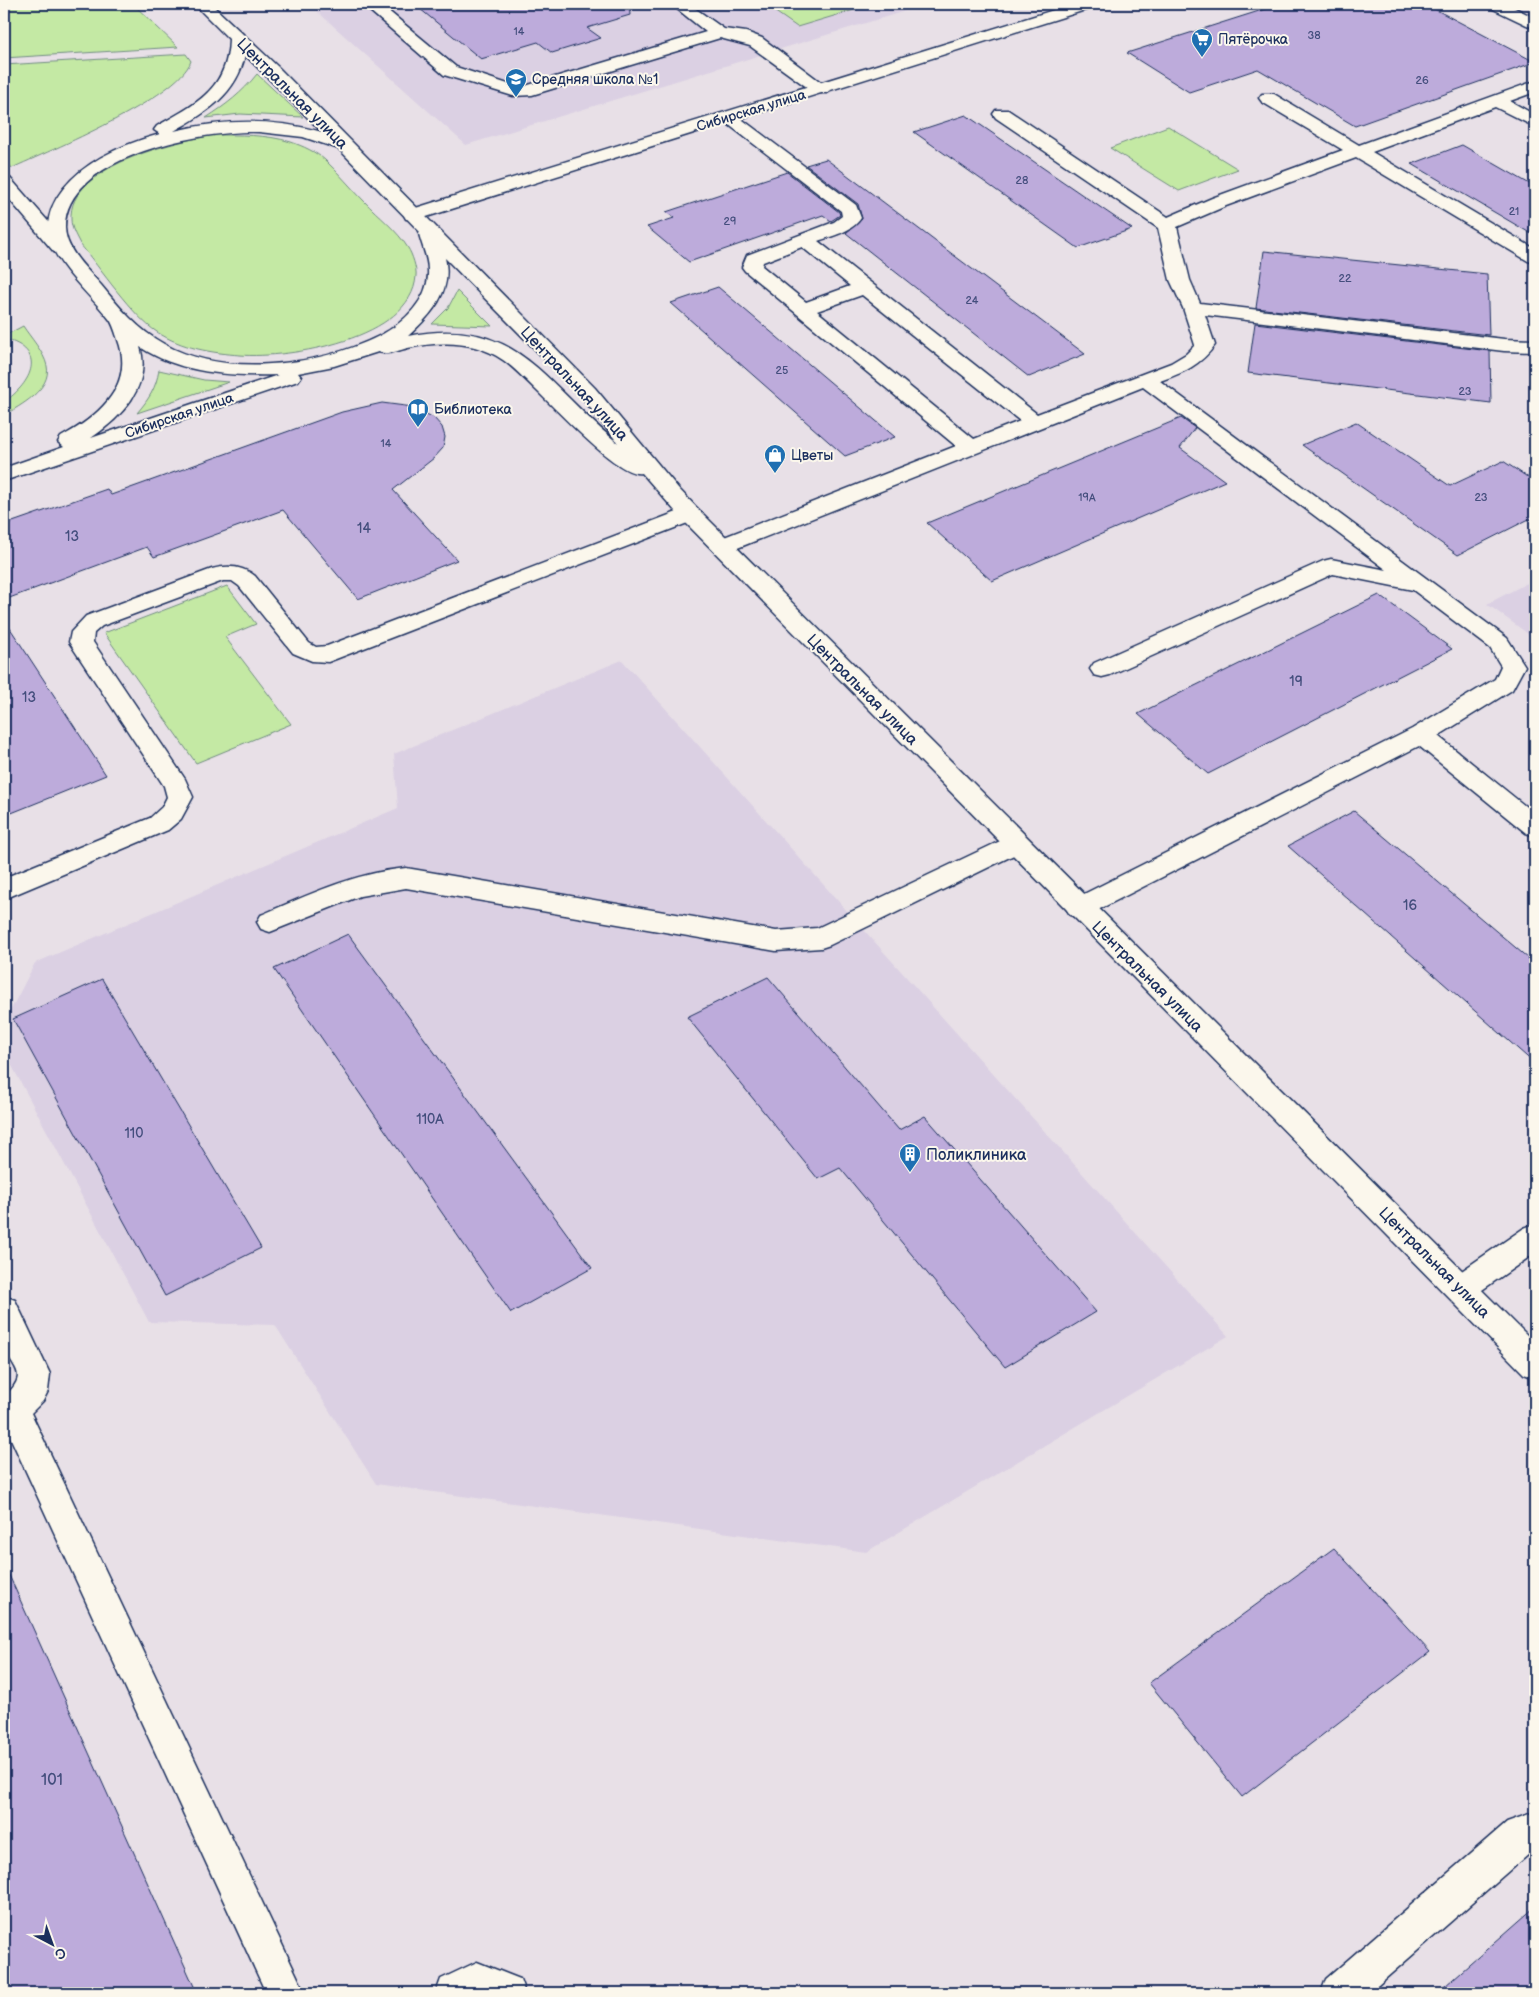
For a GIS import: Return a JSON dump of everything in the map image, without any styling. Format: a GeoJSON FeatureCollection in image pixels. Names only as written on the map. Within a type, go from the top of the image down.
{"type":"FeatureCollection","features":[{"type":"Feature","properties":{"kind":"street","name":"Центральная улица"},"geometry":{"type":"LineString","coordinates":[[202,4],[588,392],[670,493],[690,514],[1535,1364]]}},
{"type":"Feature","properties":{"kind":"street"},"geometry":{"type":"LineString","coordinates":[[370,4],[450,71],[512,91],[526,91],[719,33],[740,36],[756,42],[821,88]]}},
{"type":"Feature","properties":{"kind":"street"},"geometry":{"type":"LineString","coordinates":[[679,4],[719,33]]}},
{"type":"Feature","properties":{"kind":"street","name":"Сибирская улица"},"geometry":{"type":"LineString","coordinates":[[413,215],[729,118],[1089,4]]}},
{"type":"Feature","properties":{"kind":"street"},"geometry":{"type":"LineString","coordinates":[[1495,4],[1535,24]]}},
{"type":"Feature","properties":{"kind":"street"},"geometry":{"type":"LineString","coordinates":[[60,248],[56,227],[60,207],[71,190],[90,172],[192,113],[212,98],[228,81],[236,67],[238,55],[237,38]]}},
{"type":"Feature","properties":{"kind":"street"},"geometry":{"type":"LineString","coordinates":[[1168,225],[1220,202],[1535,86]]}},
{"type":"Feature","properties":{"kind":"street"},"geometry":{"type":"LineString","coordinates":[[1268,98],[1535,257]]}},
{"type":"Feature","properties":{"kind":"street"},"geometry":{"type":"LineString","coordinates":[[1495,100],[1535,122]]}},
{"type":"Feature","properties":{"kind":"street"},"geometry":{"type":"LineString","coordinates":[[722,546],[1035,423],[1190,361],[1200,355],[1205,345],[1193,308],[1180,280],[1168,225],[1002,114]]}},
{"type":"Feature","properties":{"kind":"street"},"geometry":{"type":"LineString","coordinates":[[729,118],[849,209],[852,218],[841,226],[754,258],[752,267],[972,448]]}},
{"type":"Feature","properties":{"kind":"street"},"geometry":{"type":"LineString","coordinates":[[116,156],[150,142],[190,131],[247,126],[282,128],[318,136],[340,145],[358,159]]}},
{"type":"Feature","properties":{"kind":"street"},"geometry":{"type":"LineString","coordinates":[[4,182],[122,323],[164,353],[205,365],[261,370],[286,369],[354,356],[417,340],[463,338],[484,342],[512,357],[579,420],[670,493]]}},
{"type":"Feature","properties":{"kind":"street"},"geometry":{"type":"LineString","coordinates":[[354,356],[397,335],[425,308],[438,282],[438,265],[427,230]]}},
{"type":"Feature","properties":{"kind":"street"},"geometry":{"type":"LineString","coordinates":[[804,240],[1035,423]]}},
{"type":"Feature","properties":{"kind":"street"},"geometry":{"type":"LineString","coordinates":[[804,309],[864,288]]}},
{"type":"Feature","properties":{"kind":"street"},"geometry":{"type":"LineString","coordinates":[[1193,308],[1535,346]]}},
{"type":"Feature","properties":{"kind":"street"},"geometry":{"type":"LineString","coordinates":[[6,474],[74,440],[97,425],[114,408],[126,392],[132,369],[130,344],[122,323]]}},
{"type":"Feature","properties":{"kind":"street","name":"Сибирская улица"},"geometry":{"type":"LineString","coordinates":[[6,474],[354,356]]}},
{"type":"Feature","properties":{"kind":"street"},"geometry":{"type":"LineString","coordinates":[[1080,908],[1421,735],[1504,684],[1512,666],[1499,643],[1145,379]]}},
{"type":"Feature","properties":{"kind":"street"},"geometry":{"type":"LineString","coordinates":[[4,889],[158,824],[172,813],[180,797],[176,785],[81,642],[80,636],[85,628],[94,621],[220,574],[230,573],[242,576],[247,581],[301,648],[308,653],[332,654],[690,514]]}},
{"type":"Feature","properties":{"kind":"street"},"geometry":{"type":"LineString","coordinates":[[1102,669],[1331,566],[1422,585]]}},
{"type":"Feature","properties":{"kind":"street"},"geometry":{"type":"LineString","coordinates":[[1421,735],[1535,827]]}},
{"type":"Feature","properties":{"kind":"street"},"geometry":{"type":"LineString","coordinates":[[270,922],[356,885],[384,879],[406,878],[776,941],[821,938],[1015,842]]}},
{"type":"Feature","properties":{"kind":"street"},"geometry":{"type":"LineString","coordinates":[[1461,1288],[1535,1237]]}},
{"type":"Feature","properties":{"kind":"street"},"geometry":{"type":"LineString","coordinates":[[4,1309],[34,1374],[32,1391],[8,1412],[286,1993]]}},
{"type":"Feature","properties":{"kind":"street"},"geometry":{"type":"LineString","coordinates":[[1340,1993],[1520,1836],[1535,1830]]}},
{"type":"Feature","properties":{"kind":"street"},"geometry":{"type":"LineString","coordinates":[[455,1993],[477,1981],[506,1993]]}},
{"type":"Feature","properties":{"kind":"shaded area","name":"Средняя школа №1"},"geometry":{"type":"Polygon","coordinates":[[[309,4],[928,4],[466,145],[309,4]]]}},
{"type":"Feature","properties":{"kind":"shaded area"},"geometry":{"type":"Polygon","coordinates":[[[1535,579],[1535,639],[1487,604],[1535,579]]]}},
{"type":"Feature","properties":{"kind":"shaded area"},"geometry":{"type":"Polygon","coordinates":[[[622,660],[1228,1336],[866,1552],[376,1484],[275,1325],[149,1322],[4,1051],[4,1023],[35,963],[398,808],[394,754],[622,660]]]}},
{"type":"Feature","properties":{"kind":"green space"},"geometry":{"type":"Polygon","coordinates":[[[4,4],[133,4],[178,47],[4,58],[4,4]]]}},
{"type":"Feature","properties":{"kind":"green space"},"geometry":{"type":"Polygon","coordinates":[[[764,4],[874,4],[797,27],[764,4]]]}},
{"type":"Feature","properties":{"kind":"green space"},"geometry":{"type":"Polygon","coordinates":[[[186,54],[191,61],[181,76],[163,91],[138,107],[12,168],[4,158],[4,65],[186,54]]]}},
{"type":"Feature","properties":{"kind":"green space"},"geometry":{"type":"Polygon","coordinates":[[[257,74],[303,117],[240,114],[206,118],[246,87],[257,74]]]}},
{"type":"Feature","properties":{"kind":"green space"},"geometry":{"type":"Polygon","coordinates":[[[1168,126],[1238,169],[1179,191],[1110,148],[1168,126]]]}},
{"type":"Feature","properties":{"kind":"green space"},"geometry":{"type":"Polygon","coordinates":[[[213,135],[282,139],[309,150],[330,165],[398,235],[411,254],[416,276],[409,298],[394,315],[371,330],[344,341],[287,353],[261,355],[240,355],[197,349],[166,338],[148,325],[117,291],[80,244],[71,222],[75,200],[86,184],[104,171],[126,160],[174,144],[213,135]]]}},
{"type":"Feature","properties":{"kind":"green space"},"geometry":{"type":"Polygon","coordinates":[[[457,291],[492,326],[432,324],[448,308],[457,291]]]}},
{"type":"Feature","properties":{"kind":"green space"},"geometry":{"type":"Polygon","coordinates":[[[23,326],[43,355],[47,366],[47,374],[45,382],[33,396],[4,415],[4,402],[22,386],[31,368],[31,359],[26,351],[18,344],[4,339],[4,336],[23,326]]]}},
{"type":"Feature","properties":{"kind":"green space"},"geometry":{"type":"Polygon","coordinates":[[[159,370],[204,380],[229,382],[137,413],[151,393],[159,370]]]}},
{"type":"Feature","properties":{"kind":"green space"},"geometry":{"type":"Polygon","coordinates":[[[227,586],[256,624],[225,637],[291,724],[196,763],[104,633],[227,586]]]}},
{"type":"Feature","properties":{"kind":"building"},"geometry":{"type":"Polygon","coordinates":[[[414,4],[629,4],[630,15],[587,28],[601,38],[552,53],[538,42],[481,59],[414,4]]]}},
{"type":"Feature","properties":{"kind":"building"},"geometry":{"type":"Polygon","coordinates":[[[1281,4],[1425,4],[1535,62],[1355,126],[1258,69],[1189,92],[1127,53],[1281,4]]]}},
{"type":"Feature","properties":{"kind":"building"},"geometry":{"type":"Polygon","coordinates":[[[966,115],[1132,229],[1078,248],[914,132],[966,115]]]}},
{"type":"Feature","properties":{"kind":"building"},"geometry":{"type":"Polygon","coordinates":[[[1462,145],[1535,187],[1535,236],[1412,164],[1462,145]]]}},
{"type":"Feature","properties":{"kind":"building"},"geometry":{"type":"Polygon","coordinates":[[[826,159],[1085,354],[1029,377],[846,233],[862,219],[858,204],[806,165],[826,159]]]}},
{"type":"Feature","properties":{"kind":"building"},"geometry":{"type":"Polygon","coordinates":[[[787,172],[839,212],[840,215],[831,221],[823,215],[689,262],[647,227],[674,218],[666,212],[787,172]]]}},
{"type":"Feature","properties":{"kind":"building"},"geometry":{"type":"Polygon","coordinates":[[[1264,251],[1487,274],[1489,335],[1256,308],[1264,251]]]}},
{"type":"Feature","properties":{"kind":"building"},"geometry":{"type":"Polygon","coordinates":[[[718,287],[895,437],[845,456],[671,303],[718,287]]]}},
{"type":"Feature","properties":{"kind":"building"},"geometry":{"type":"Polygon","coordinates":[[[1255,323],[1490,351],[1491,403],[1248,373],[1255,323]]]}},
{"type":"Feature","properties":{"kind":"building"},"geometry":{"type":"Polygon","coordinates":[[[382,403],[413,407],[434,418],[442,427],[445,437],[443,448],[434,458],[393,490],[457,560],[358,599],[283,510],[154,557],[147,547],[4,600],[4,525],[107,489],[111,495],[342,412],[382,403]]]}},
{"type":"Feature","properties":{"kind":"building"},"geometry":{"type":"Polygon","coordinates":[[[1181,418],[1195,428],[1180,448],[1225,481],[992,581],[927,523],[1181,418]]]}},
{"type":"Feature","properties":{"kind":"building"},"geometry":{"type":"Polygon","coordinates":[[[1356,422],[1450,486],[1503,461],[1535,482],[1535,516],[1458,555],[1302,445],[1356,422]]]}},
{"type":"Feature","properties":{"kind":"building"},"geometry":{"type":"Polygon","coordinates":[[[1379,595],[1452,649],[1208,774],[1138,714],[1379,595]]]}},
{"type":"Feature","properties":{"kind":"building"},"geometry":{"type":"Polygon","coordinates":[[[4,619],[106,775],[4,816],[4,619]]]}},
{"type":"Feature","properties":{"kind":"building"},"geometry":{"type":"Polygon","coordinates":[[[1354,811],[1535,964],[1535,1064],[1288,846],[1354,811]]]}},
{"type":"Feature","properties":{"kind":"building"},"geometry":{"type":"Polygon","coordinates":[[[348,934],[592,1268],[511,1313],[274,969],[348,934]]]}},
{"type":"Feature","properties":{"kind":"building","name":"Поликлиника"},"geometry":{"type":"Polygon","coordinates":[[[768,977],[899,1130],[925,1116],[1096,1312],[1005,1367],[840,1168],[818,1179],[687,1017],[768,977]]]}},
{"type":"Feature","properties":{"kind":"building"},"geometry":{"type":"Polygon","coordinates":[[[102,979],[261,1248],[165,1296],[13,1019],[102,979]]]}},
{"type":"Feature","properties":{"kind":"building"},"geometry":{"type":"Polygon","coordinates":[[[1334,1548],[1430,1652],[1242,1797],[1149,1683],[1334,1548]]]}},
{"type":"Feature","properties":{"kind":"building"},"geometry":{"type":"Polygon","coordinates":[[[4,1564],[197,1993],[4,1993],[4,1564]]]}},
{"type":"Feature","properties":{"kind":"building"},"geometry":{"type":"Polygon","coordinates":[[[1535,1907],[1535,1993],[1437,1993],[1535,1907]]]}},
{"type":"Feature","properties":{"kind":"place","name":"Пятёрочка"},"geometry":{"type":"Point","coordinates":[1202,58]}},
{"type":"Feature","properties":{"kind":"place","name":"Средняя школа №1"},"geometry":{"type":"Point","coordinates":[516,98]}},
{"type":"Feature","properties":{"kind":"place","name":"Библиотека"},"geometry":{"type":"Point","coordinates":[418,428]}},
{"type":"Feature","properties":{"kind":"place","name":"Цветы"},"geometry":{"type":"Point","coordinates":[775,474]}},
{"type":"Feature","properties":{"kind":"place","name":"Поликлиника"},"geometry":{"type":"Point","coordinates":[910,1173]}}]}
